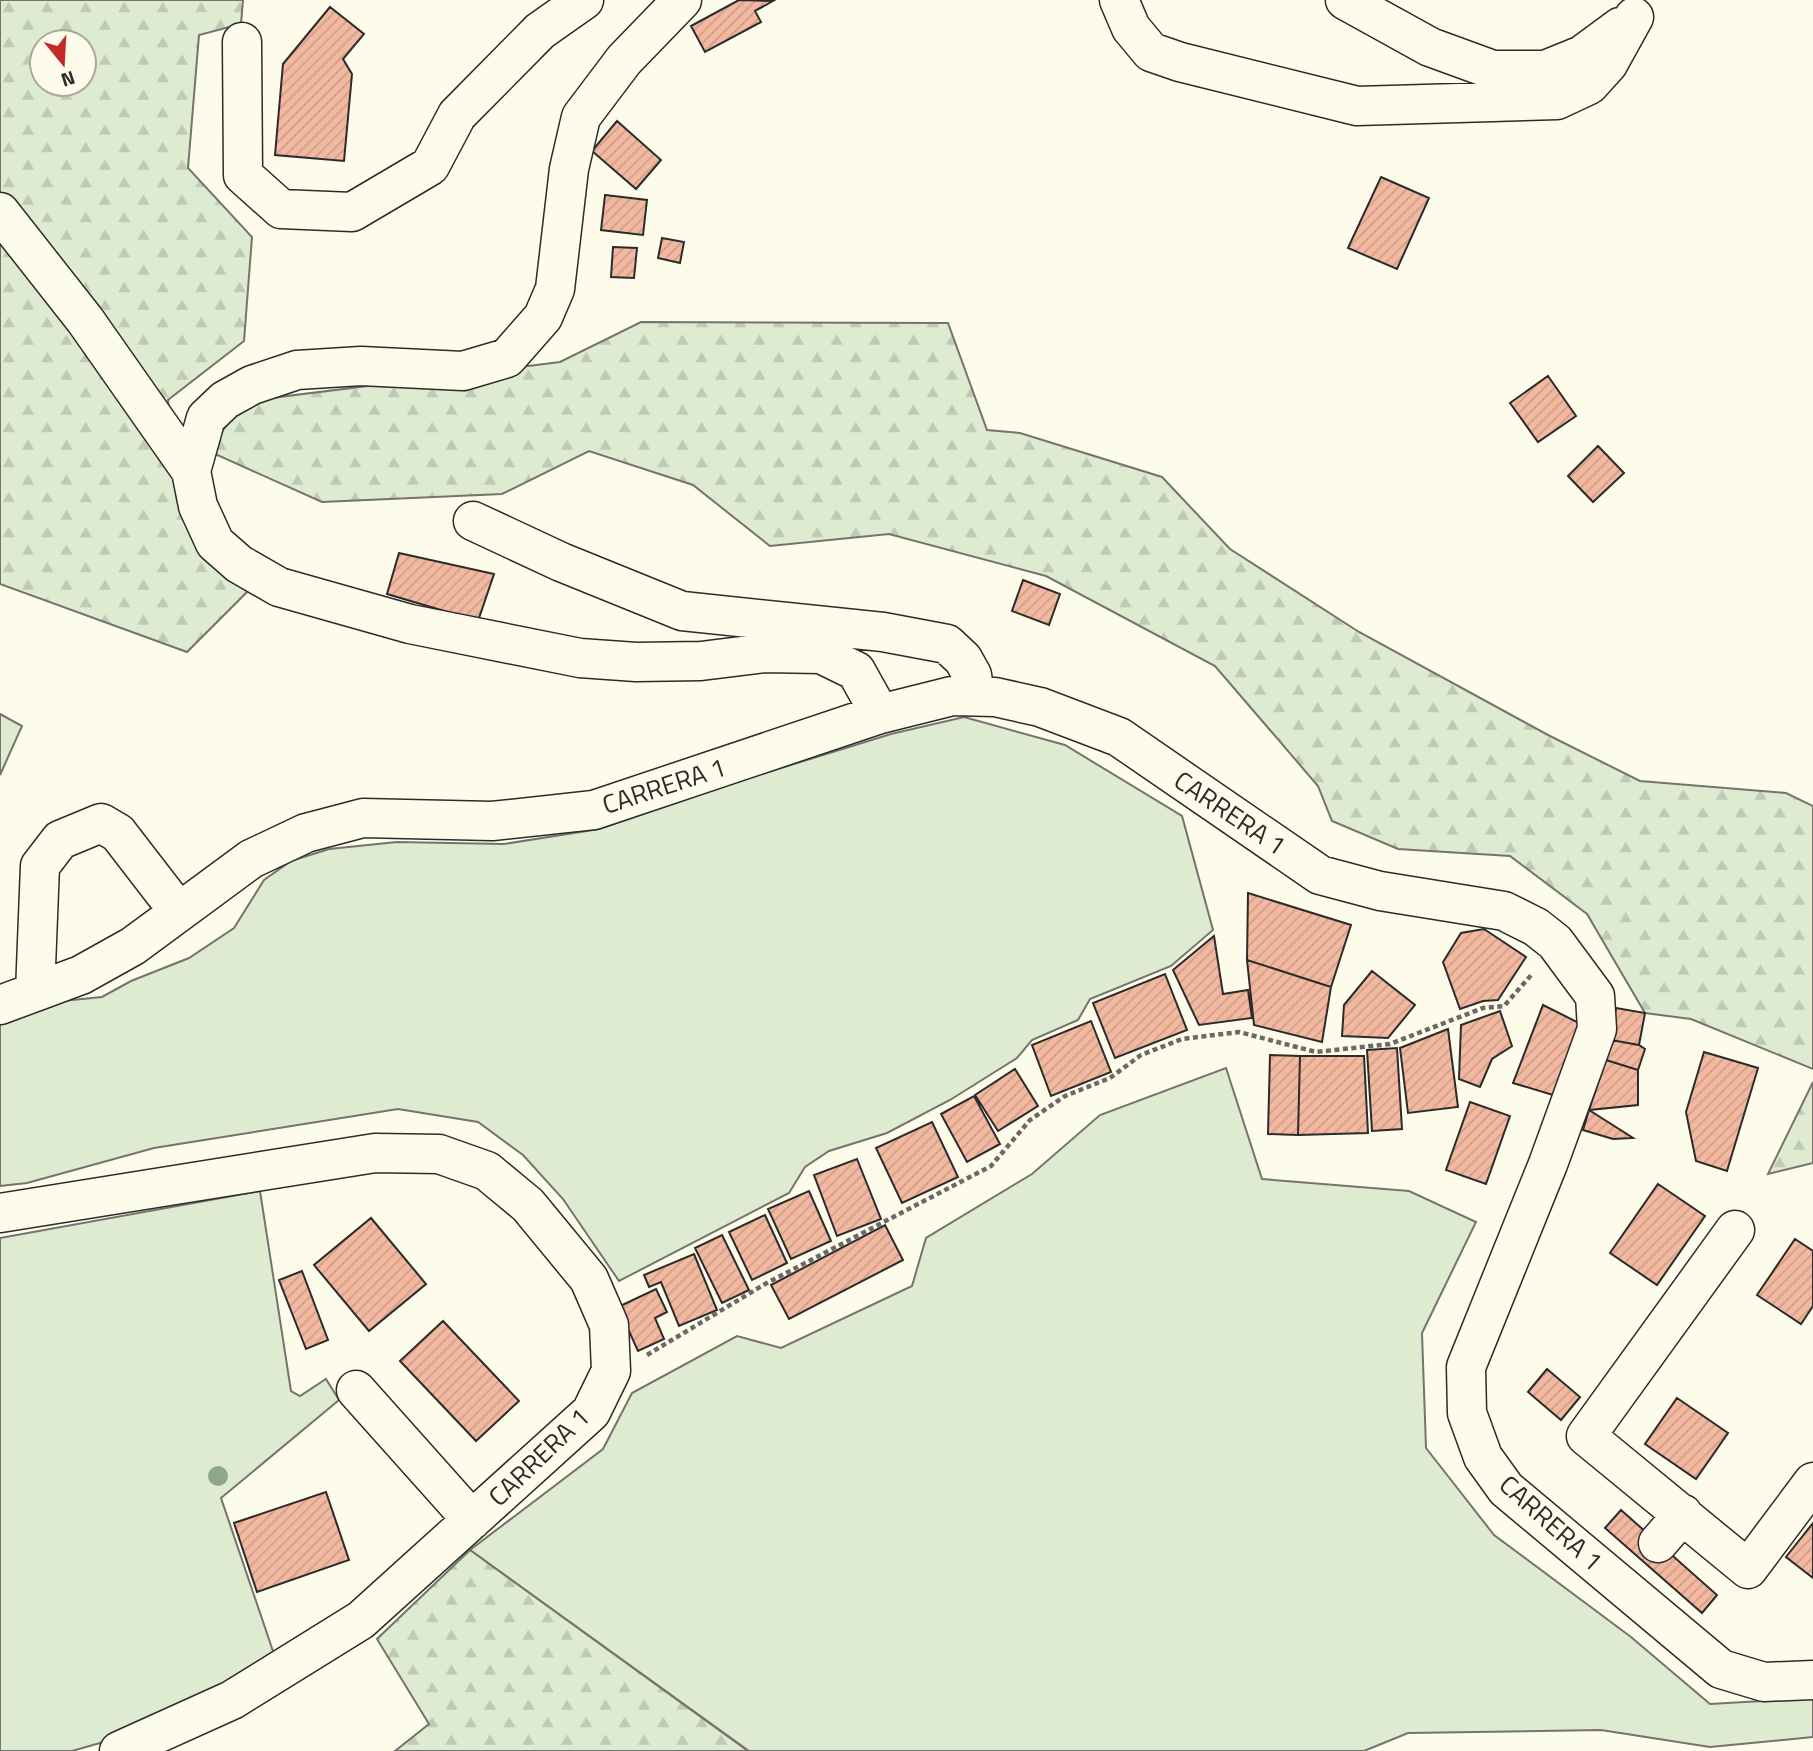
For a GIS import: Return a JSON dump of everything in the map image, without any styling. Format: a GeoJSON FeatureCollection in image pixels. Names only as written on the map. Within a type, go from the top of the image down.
{"type":"FeatureCollection","features":[{"type":"Feature","properties":{"kind":"street"},"geometry":{"type":"LineString","coordinates":[[242,42],[243,175],[281,209],[352,212],[430,166],[457,115],[540,31],[584,0]]}},
{"type":"Feature","properties":{"kind":"street"},"geometry":{"type":"LineString","coordinates":[[682,0],[624,60],[581,117],[569,169],[555,289],[543,317],[507,358],[463,371],[360,366],[297,370],[251,385],[225,400],[199,443],[198,506],[215,542],[239,564],[279,586],[410,624],[580,658],[636,662],[701,661],[765,653],[821,654],[856,671],[880,714]]}},
{"type":"Feature","properties":{"kind":"street"},"geometry":{"type":"LineString","coordinates":[[1119,0],[1131,28],[1151,52],[1180,62],[1357,106],[1557,100],[1588,85],[1608,64],[1644,8]]}},
{"type":"Feature","properties":{"kind":"street"},"geometry":{"type":"LineString","coordinates":[[1345,0],[1430,47],[1493,70],[1545,70],[1582,55],[1644,8]]}},
{"type":"Feature","properties":{"kind":"street"},"geometry":{"type":"LineString","coordinates":[[0,212],[85,320],[199,443]]}},
{"type":"Feature","properties":{"kind":"street"},"geometry":{"type":"LineString","coordinates":[[473,521],[561,562],[682,611],[883,632],[947,643],[963,659],[972,675],[975,696]]}},
{"type":"Feature","properties":{"kind":"street","name":"CARRERA 1"},"geometry":{"type":"LineString","coordinates":[[0,1005],[81,975],[133,946],[251,859],[306,832],[363,818],[492,821],[594,810],[880,714],[952,696],[995,697],[1040,707],[1119,737],[1320,874],[1381,891],[1504,911],[1535,927],[1555,942],[1595,996],[1597,1029],[1548,1164],[1466,1367],[1467,1413],[1483,1457],[1506,1489],[1641,1564],[1721,1669],[1764,1682],[1813,1680]]}},
{"type":"Feature","properties":{"kind":"street"},"geometry":{"type":"LineString","coordinates":[[36,992],[40,866],[60,840],[101,823],[118,833],[178,912]]}},
{"type":"Feature","properties":{"kind":"street","name":"CARRERA 1"},"geometry":{"type":"LineString","coordinates":[[0,1213],[375,1153],[439,1154],[487,1171],[528,1205],[589,1279],[609,1325],[611,1371],[591,1412],[361,1620],[232,1700],[119,1751]]}},
{"type":"Feature","properties":{"kind":"street"},"geometry":{"type":"LineString","coordinates":[[1735,1230],[1586,1436],[1748,1570],[1813,1482]]}},
{"type":"Feature","properties":{"kind":"street"},"geometry":{"type":"LineString","coordinates":[[356,1390],[472,1520]]}},
{"type":"Feature","properties":{"kind":"street"},"geometry":{"type":"LineString","coordinates":[[1641,1564],[1683,1514]]}},
{"type":"Feature","properties":{"kind":"path"},"geometry":{"type":"LineString","coordinates":[[611,1371],[636,1362],[765,1284],[991,1166],[1030,1120],[1065,1096],[1110,1078],[1141,1055],[1182,1039],[1239,1032],[1316,1052],[1390,1044],[1483,1008],[1504,1006],[1523,986],[1555,942]]}},
{"type":"Feature","properties":{"kind":"green space"},"geometry":{"type":"Polygon","coordinates":[[[0,0],[243,0],[241,24],[199,35],[188,168],[252,237],[244,341],[168,400],[175,464],[257,582],[187,652],[0,584],[0,0]]]}},
{"type":"Feature","properties":{"kind":"green space"},"geometry":{"type":"Polygon","coordinates":[[[641,322],[948,323],[987,430],[1020,433],[1162,477],[1230,549],[1359,632],[1548,735],[1640,781],[1786,793],[1813,806],[1813,1069],[1691,1019],[1645,1013],[1587,914],[1510,856],[1398,849],[1332,821],[1318,786],[1215,666],[1046,576],[889,534],[770,546],[693,485],[589,451],[502,494],[322,502],[206,450],[247,401],[560,362],[641,322]]]}},
{"type":"Feature","properties":{"kind":"green space"},"geometry":{"type":"Polygon","coordinates":[[[0,714],[22,726],[0,775],[0,714]]]}},
{"type":"Feature","properties":{"kind":"green space"},"geometry":{"type":"Polygon","coordinates":[[[964,717],[1065,745],[1182,816],[1213,930],[1171,966],[1090,999],[1078,1020],[1032,1040],[1017,1058],[950,1100],[887,1133],[829,1151],[805,1167],[789,1193],[619,1281],[563,1199],[523,1155],[478,1122],[398,1109],[154,1148],[27,1183],[0,1186],[0,1021],[62,1001],[102,997],[131,981],[189,958],[234,928],[264,880],[291,861],[329,849],[397,842],[504,844],[599,829],[739,781],[891,734],[964,717]]]}},
{"type":"Feature","properties":{"kind":"green space"},"geometry":{"type":"Polygon","coordinates":[[[1226,1068],[1262,1179],[1409,1191],[1476,1222],[1422,1333],[1426,1448],[1494,1535],[1631,1637],[1710,1704],[1813,1698],[1813,1737],[1710,1747],[1601,1730],[1408,1733],[1364,1751],[749,1751],[470,1550],[603,1449],[632,1393],[737,1336],[781,1348],[912,1286],[926,1238],[1032,1174],[1100,1115],[1226,1068]]]}},
{"type":"Feature","properties":{"kind":"green space"},"geometry":{"type":"Polygon","coordinates":[[[1813,1082],[1813,1163],[1768,1174],[1813,1082]]]}},
{"type":"Feature","properties":{"kind":"green space"},"geometry":{"type":"Polygon","coordinates":[[[260,1191],[291,1391],[300,1396],[326,1379],[339,1400],[221,1498],[275,1657],[226,1688],[100,1743],[72,1751],[0,1751],[0,1238],[260,1191]]]}},
{"type":"Feature","properties":{"kind":"green space"},"geometry":{"type":"Polygon","coordinates":[[[470,1550],[748,1751],[395,1751],[429,1724],[377,1639],[470,1550]]]}},
{"type":"Feature","properties":{"kind":"building"},"geometry":{"type":"Polygon","coordinates":[[[739,0],[773,1],[755,11],[761,22],[705,52],[691,26],[739,0]]]}},
{"type":"Feature","properties":{"kind":"building"},"geometry":{"type":"Polygon","coordinates":[[[330,7],[364,34],[343,59],[352,74],[344,161],[275,155],[283,64],[330,7]]]}},
{"type":"Feature","properties":{"kind":"building"},"geometry":{"type":"Polygon","coordinates":[[[617,121],[661,160],[636,189],[592,151],[617,121]]]}},
{"type":"Feature","properties":{"kind":"building"},"geometry":{"type":"Polygon","coordinates":[[[1381,177],[1429,198],[1397,269],[1348,248],[1381,177]]]}},
{"type":"Feature","properties":{"kind":"building"},"geometry":{"type":"Polygon","coordinates":[[[605,195],[647,200],[643,235],[601,230],[605,195]]]}},
{"type":"Feature","properties":{"kind":"building"},"geometry":{"type":"Polygon","coordinates":[[[662,238],[684,242],[680,263],[658,258],[662,238]]]}},
{"type":"Feature","properties":{"kind":"building"},"geometry":{"type":"Polygon","coordinates":[[[613,247],[637,248],[634,278],[611,277],[613,247]]]}},
{"type":"Feature","properties":{"kind":"building"},"geometry":{"type":"Polygon","coordinates":[[[1548,376],[1576,416],[1538,442],[1510,403],[1548,376]]]}},
{"type":"Feature","properties":{"kind":"building"},"geometry":{"type":"Polygon","coordinates":[[[1598,446],[1624,473],[1593,502],[1568,476],[1598,446]]]}},
{"type":"Feature","properties":{"kind":"building"},"geometry":{"type":"Polygon","coordinates":[[[399,553],[494,574],[478,621],[387,594],[399,553]]]}},
{"type":"Feature","properties":{"kind":"building"},"geometry":{"type":"Polygon","coordinates":[[[1023,580],[1060,594],[1049,625],[1012,611],[1023,580]]]}},
{"type":"Feature","properties":{"kind":"building"},"geometry":{"type":"Polygon","coordinates":[[[1248,893],[1351,925],[1331,987],[1247,960],[1248,893]]]}},
{"type":"Feature","properties":{"kind":"building"},"geometry":{"type":"Polygon","coordinates":[[[1484,929],[1526,957],[1498,1000],[1483,1001],[1460,1009],[1443,962],[1461,933],[1484,929]]]}},
{"type":"Feature","properties":{"kind":"building"},"geometry":{"type":"Polygon","coordinates":[[[1214,936],[1223,994],[1248,990],[1252,1018],[1199,1025],[1173,970],[1214,936]]]}},
{"type":"Feature","properties":{"kind":"building"},"geometry":{"type":"Polygon","coordinates":[[[1247,960],[1331,987],[1322,1042],[1254,1025],[1247,960]]]}},
{"type":"Feature","properties":{"kind":"building"},"geometry":{"type":"Polygon","coordinates":[[[1372,971],[1415,1005],[1388,1038],[1342,1036],[1344,1005],[1372,971]]]}},
{"type":"Feature","properties":{"kind":"building"},"geometry":{"type":"Polygon","coordinates":[[[1165,974],[1187,1030],[1115,1058],[1093,1003],[1165,974]]]}},
{"type":"Feature","properties":{"kind":"building"},"geometry":{"type":"Polygon","coordinates":[[[1543,1005],[1581,1024],[1553,1095],[1513,1083],[1543,1005]]]}},
{"type":"Feature","properties":{"kind":"building"},"geometry":{"type":"Polygon","coordinates":[[[1616,1008],[1645,1013],[1639,1045],[1611,1040],[1616,1008]]]}},
{"type":"Feature","properties":{"kind":"building"},"geometry":{"type":"Polygon","coordinates":[[[1500,1011],[1512,1046],[1492,1059],[1480,1087],[1459,1079],[1461,1025],[1500,1011]]]}},
{"type":"Feature","properties":{"kind":"building"},"geometry":{"type":"Polygon","coordinates":[[[1091,1021],[1111,1072],[1051,1096],[1032,1045],[1091,1021]]]}},
{"type":"Feature","properties":{"kind":"building"},"geometry":{"type":"Polygon","coordinates":[[[1448,1029],[1458,1107],[1408,1113],[1400,1048],[1448,1029]]]}},
{"type":"Feature","properties":{"kind":"building"},"geometry":{"type":"Polygon","coordinates":[[[1611,1040],[1639,1045],[1645,1049],[1638,1070],[1606,1060],[1611,1040]]]}},
{"type":"Feature","properties":{"kind":"building"},"geometry":{"type":"Polygon","coordinates":[[[1397,1048],[1402,1129],[1372,1131],[1367,1050],[1397,1048]]]}},
{"type":"Feature","properties":{"kind":"building"},"geometry":{"type":"Polygon","coordinates":[[[1704,1052],[1758,1068],[1727,1171],[1696,1161],[1686,1112],[1704,1052]]]}},
{"type":"Feature","properties":{"kind":"building"},"geometry":{"type":"Polygon","coordinates":[[[1270,1055],[1300,1056],[1298,1135],[1268,1134],[1270,1055]]]}},
{"type":"Feature","properties":{"kind":"building"},"geometry":{"type":"Polygon","coordinates":[[[1300,1056],[1364,1056],[1368,1133],[1298,1135],[1300,1056]]]}},
{"type":"Feature","properties":{"kind":"building"},"geometry":{"type":"Polygon","coordinates":[[[1606,1060],[1638,1070],[1638,1105],[1589,1110],[1606,1060]]]}},
{"type":"Feature","properties":{"kind":"building"},"geometry":{"type":"Polygon","coordinates":[[[1015,1069],[1038,1106],[998,1131],[975,1095],[1015,1069]]]}},
{"type":"Feature","properties":{"kind":"building"},"geometry":{"type":"Polygon","coordinates":[[[974,1096],[1000,1144],[967,1162],[941,1114],[974,1096]]]}},
{"type":"Feature","properties":{"kind":"building"},"geometry":{"type":"Polygon","coordinates":[[[1470,1102],[1510,1116],[1486,1184],[1446,1170],[1470,1102]]]}},
{"type":"Feature","properties":{"kind":"building"},"geometry":{"type":"Polygon","coordinates":[[[1589,1110],[1633,1138],[1613,1139],[1583,1130],[1589,1110]]]}},
{"type":"Feature","properties":{"kind":"building"},"geometry":{"type":"Polygon","coordinates":[[[932,1122],[958,1177],[902,1203],[876,1148],[932,1122]]]}},
{"type":"Feature","properties":{"kind":"building"},"geometry":{"type":"Polygon","coordinates":[[[857,1159],[881,1219],[837,1236],[814,1175],[857,1159]]]}},
{"type":"Feature","properties":{"kind":"building"},"geometry":{"type":"Polygon","coordinates":[[[1658,1184],[1705,1216],[1657,1285],[1610,1253],[1658,1184]]]}},
{"type":"Feature","properties":{"kind":"building"},"geometry":{"type":"Polygon","coordinates":[[[809,1191],[831,1241],[791,1259],[768,1209],[809,1191]]]}},
{"type":"Feature","properties":{"kind":"building"},"geometry":{"type":"Polygon","coordinates":[[[765,1215],[787,1263],[752,1280],[729,1232],[765,1215]]]}},
{"type":"Feature","properties":{"kind":"building"},"geometry":{"type":"Polygon","coordinates":[[[371,1218],[426,1284],[369,1331],[314,1265],[371,1218]]]}},
{"type":"Feature","properties":{"kind":"building"},"geometry":{"type":"Polygon","coordinates":[[[885,1225],[903,1260],[789,1319],[771,1285],[885,1225]]]}},
{"type":"Feature","properties":{"kind":"building"},"geometry":{"type":"Polygon","coordinates":[[[722,1235],[749,1290],[722,1303],[695,1248],[722,1235]]]}},
{"type":"Feature","properties":{"kind":"building"},"geometry":{"type":"Polygon","coordinates":[[[1795,1239],[1813,1251],[1813,1306],[1801,1324],[1757,1295],[1795,1239]]]}},
{"type":"Feature","properties":{"kind":"building"},"geometry":{"type":"Polygon","coordinates":[[[694,1254],[717,1310],[679,1326],[661,1282],[649,1287],[644,1275],[694,1254]]]}},
{"type":"Feature","properties":{"kind":"building"},"geometry":{"type":"Polygon","coordinates":[[[302,1271],[328,1340],[306,1349],[279,1280],[302,1271]]]}},
{"type":"Feature","properties":{"kind":"building"},"geometry":{"type":"Polygon","coordinates":[[[656,1289],[667,1312],[655,1318],[664,1339],[638,1351],[618,1307],[656,1289]]]}},
{"type":"Feature","properties":{"kind":"building"},"geometry":{"type":"Polygon","coordinates":[[[443,1321],[519,1401],[476,1441],[400,1361],[443,1321]]]}},
{"type":"Feature","properties":{"kind":"building"},"geometry":{"type":"Polygon","coordinates":[[[1547,1369],[1580,1397],[1561,1420],[1528,1392],[1547,1369]]]}},
{"type":"Feature","properties":{"kind":"building"},"geometry":{"type":"Polygon","coordinates":[[[1677,1398],[1728,1433],[1696,1479],[1645,1444],[1677,1398]]]}},
{"type":"Feature","properties":{"kind":"building"},"geometry":{"type":"Polygon","coordinates":[[[326,1492],[349,1560],[257,1592],[234,1523],[326,1492]]]}},
{"type":"Feature","properties":{"kind":"building"},"geometry":{"type":"Polygon","coordinates":[[[1621,1510],[1717,1595],[1702,1613],[1605,1528],[1621,1510]]]}},
{"type":"Feature","properties":{"kind":"building"},"geometry":{"type":"Polygon","coordinates":[[[1813,1523],[1813,1578],[1786,1557],[1813,1523]]]}}]}
